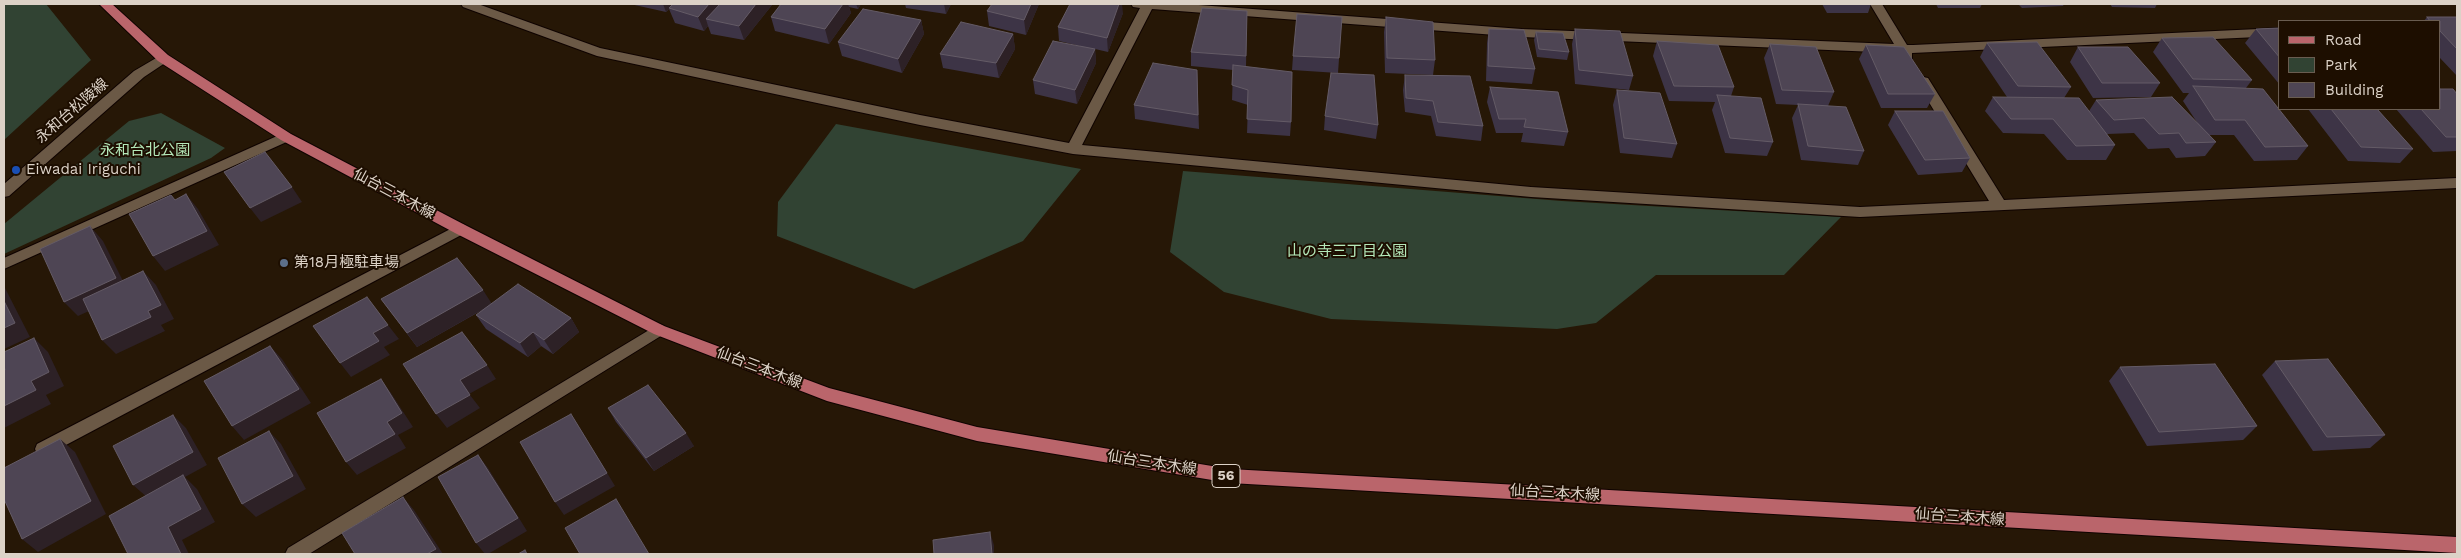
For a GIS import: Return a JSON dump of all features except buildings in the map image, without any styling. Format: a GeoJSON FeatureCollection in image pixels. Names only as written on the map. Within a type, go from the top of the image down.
{"type":"FeatureCollection","features":[{"type":"Feature","properties":{"kind":"main road","name":"仙台三本木線"},"geometry":{"type":"LineString","coordinates":[[105,4],[163,58],[286,137],[460,229],[659,330],[827,394],[977,434],[1230,476],[2457,545]]}},
{"type":"Feature","properties":{"kind":"street"},"geometry":{"type":"LineString","coordinates":[[467,4],[597,52],[920,120],[1072,149],[1561,194],[1860,212],[2457,183]]}},
{"type":"Feature","properties":{"kind":"street"},"geometry":{"type":"LineString","coordinates":[[1072,149],[1144,4],[1522,33],[1903,49],[2278,32]]}},
{"type":"Feature","properties":{"kind":"street"},"geometry":{"type":"LineString","coordinates":[[1876,4],[2000,206]]}},
{"type":"Feature","properties":{"kind":"street","name":"永和台松陵線"},"geometry":{"type":"LineString","coordinates":[[4,192],[139,74],[163,58]]}},
{"type":"Feature","properties":{"kind":"street"},"geometry":{"type":"LineString","coordinates":[[4,264],[286,137]]}},
{"type":"Feature","properties":{"kind":"street"},"geometry":{"type":"LineString","coordinates":[[30,456],[460,229]]}},
{"type":"Feature","properties":{"kind":"street"},"geometry":{"type":"LineString","coordinates":[[294,554],[659,330]]}},
{"type":"Feature","properties":{"kind":"green space"},"geometry":{"type":"Polygon","coordinates":[[[4,4],[46,4],[91,60],[4,140],[4,4]]]}},
{"type":"Feature","properties":{"kind":"green space","name":"永和台北公園"},"geometry":{"type":"Polygon","coordinates":[[[161,113],[225,148],[211,158],[4,254],[4,224],[129,121],[161,113]]]}},
{"type":"Feature","properties":{"kind":"green space"},"geometry":{"type":"Polygon","coordinates":[[[836,124],[1081,169],[1023,241],[914,289],[777,236],[778,202],[836,124]]]}},
{"type":"Feature","properties":{"kind":"green space","name":"山の寺三丁目公園"},"geometry":{"type":"Polygon","coordinates":[[[1183,171],[1562,201],[1841,217],[1784,275],[1656,275],[1596,323],[1557,329],[1331,319],[1224,292],[1170,252],[1183,171]]]}},
{"type":"Feature","properties":{"kind":"place","name":"Eiwadai Iriguchi"},"geometry":{"type":"Point","coordinates":[16,170]}},
{"type":"Feature","properties":{"kind":"place","name":"第18月極駐車場"},"geometry":{"type":"Point","coordinates":[284,263]}}]}
